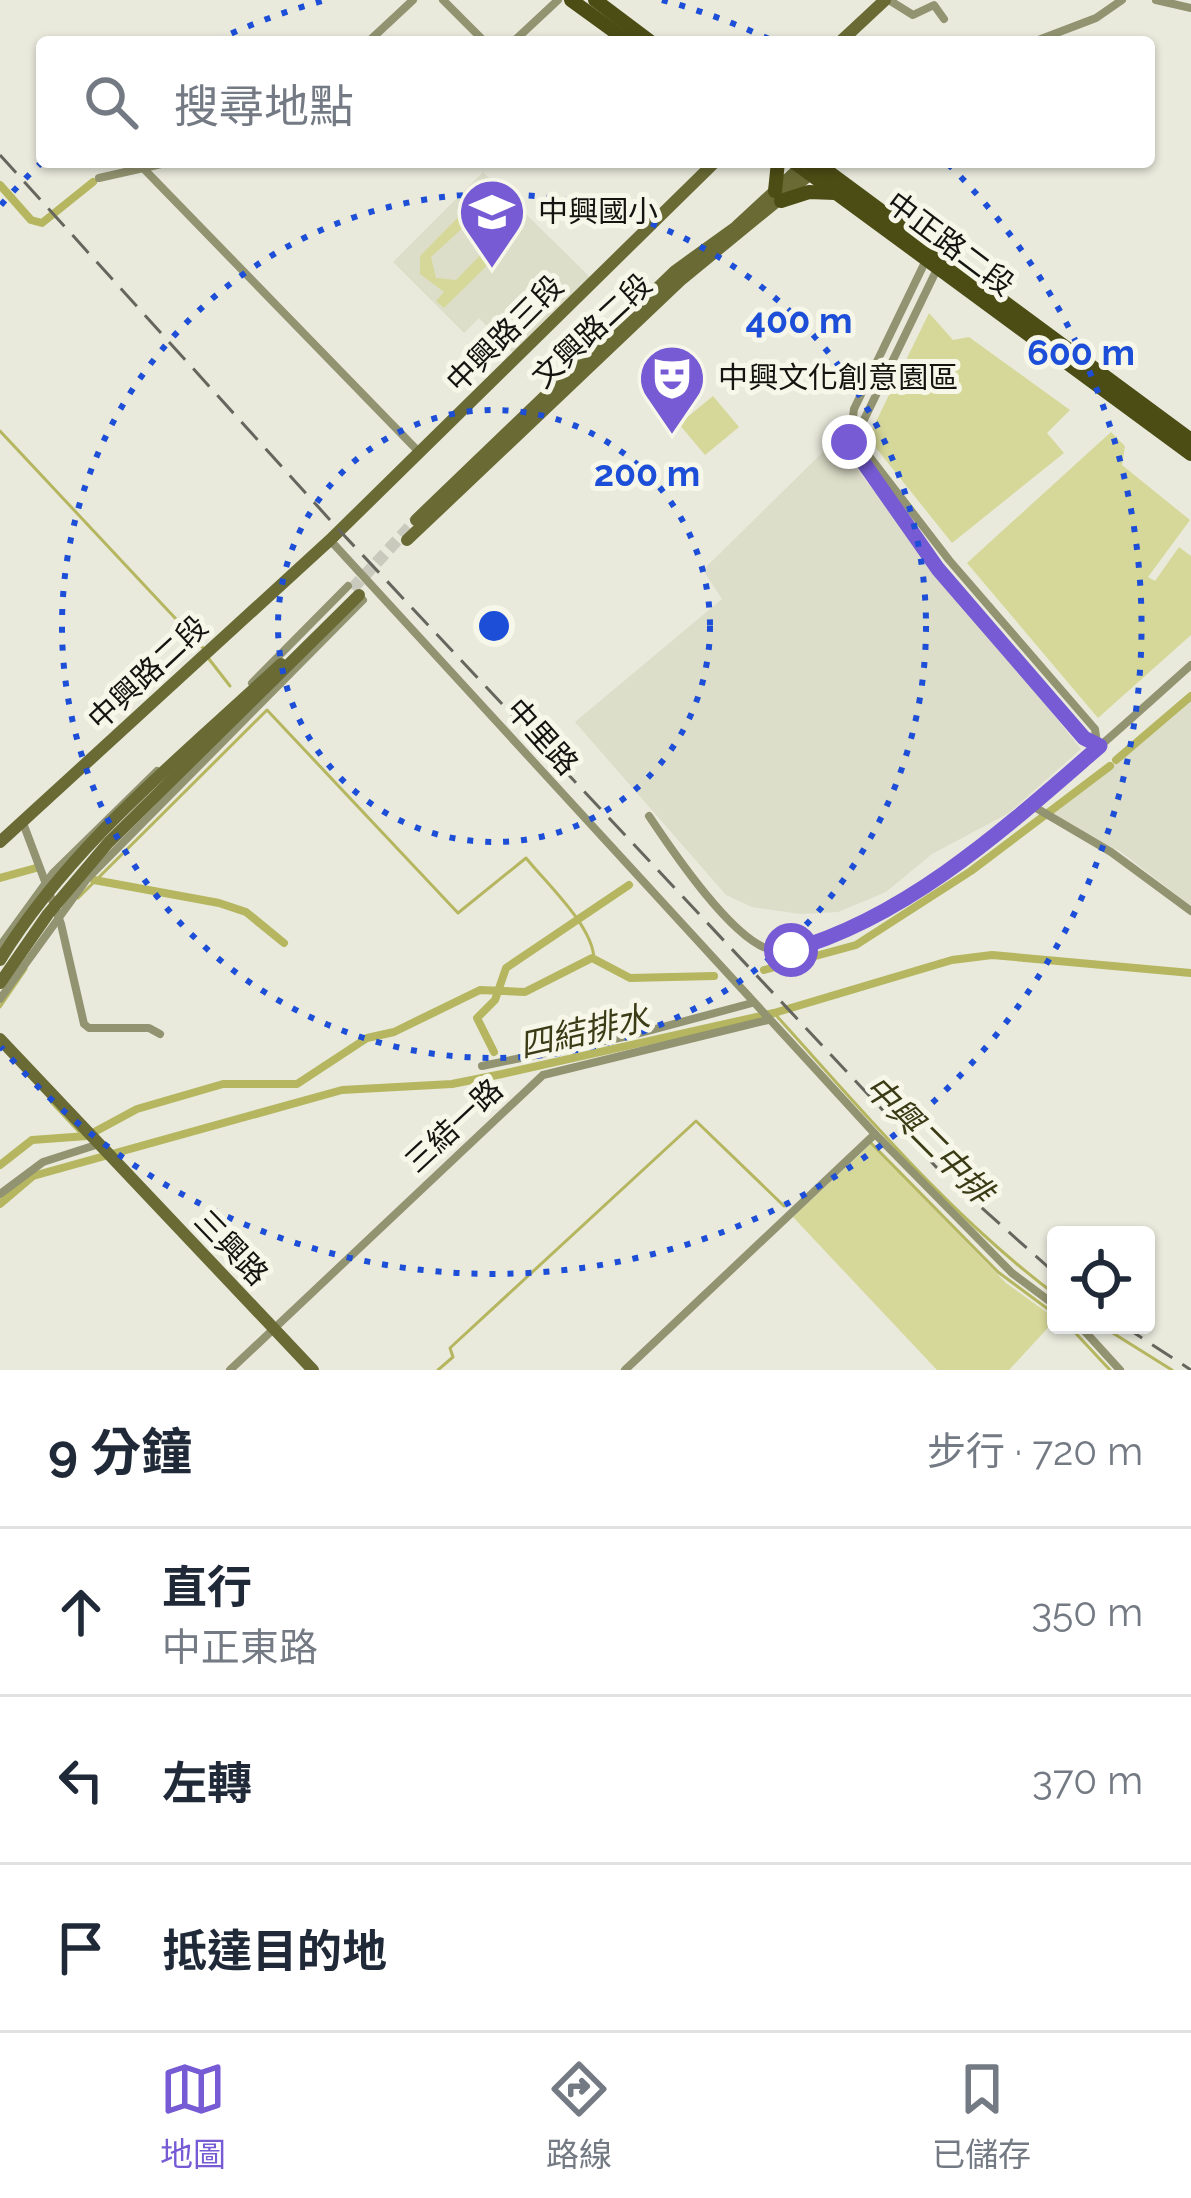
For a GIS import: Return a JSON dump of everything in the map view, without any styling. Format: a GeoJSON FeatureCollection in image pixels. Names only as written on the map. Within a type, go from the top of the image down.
{"type":"FeatureCollection","features":[{"type":"Feature","properties":{"kind":"main road"},"geometry":{"type":"LineString","coordinates":[[572,0],[620,36]]}},
{"type":"Feature","properties":{"kind":"main road"},"geometry":{"type":"LineString","coordinates":[[595,0],[643,36]]}},
{"type":"Feature","properties":{"kind":"main road"},"geometry":{"type":"LineString","coordinates":[[778,168],[778,196],[835,193]]}},
{"type":"Feature","properties":{"kind":"main road","name":"中正路二段"},"geometry":{"type":"LineString","coordinates":[[809,168],[835,193],[935,258],[1191,454]]}},
{"type":"Feature","properties":{"kind":"main road","name":"中正路二段"},"geometry":{"type":"LineString","coordinates":[[810,168],[1191,440]]}},
{"type":"Feature","properties":{"kind":"street"},"geometry":{"type":"LineString","coordinates":[[374,36],[413,0]]}},
{"type":"Feature","properties":{"kind":"street"},"geometry":{"type":"LineString","coordinates":[[443,0],[479,36]]}},
{"type":"Feature","properties":{"kind":"street"},"geometry":{"type":"LineString","coordinates":[[519,36],[558,0]]}},
{"type":"Feature","properties":{"kind":"street"},"geometry":{"type":"LineString","coordinates":[[847,36],[887,0],[913,15],[934,5],[944,20]]}},
{"type":"Feature","properties":{"kind":"street"},"geometry":{"type":"LineString","coordinates":[[1050,36],[1096,18],[1122,0]]}},
{"type":"Feature","properties":{"kind":"street"},"geometry":{"type":"LineString","coordinates":[[1156,0],[1191,8]]}},
{"type":"Feature","properties":{"kind":"street"},"geometry":{"type":"LineString","coordinates":[[99,178],[143,168],[419,452]]}},
{"type":"Feature","properties":{"kind":"street","name":"中興路三段"},"geometry":{"type":"LineString","coordinates":[[330,540],[709,168]]}},
{"type":"Feature","properties":{"kind":"street","name":"文興路二段"},"geometry":{"type":"LineString","coordinates":[[407,540],[803,168]]}},
{"type":"Feature","properties":{"kind":"street","name":"文興路二段"},"geometry":{"type":"LineString","coordinates":[[416,520],[675,271],[778,196]]}},
{"type":"Feature","properties":{"kind":"street"},"geometry":{"type":"LineString","coordinates":[[935,258],[854,410],[850,447],[938,569],[1084,738],[1098,743]]}},
{"type":"Feature","properties":{"kind":"street","name":"中興路二段"},"geometry":{"type":"LineString","coordinates":[[0,842],[330,540]]}},
{"type":"Feature","properties":{"kind":"street","name":"中里路"},"geometry":{"type":"LineString","coordinates":[[330,540],[768,1021]]}},
{"type":"Feature","properties":{"kind":"street"},"geometry":{"type":"LineString","coordinates":[[0,946],[47,887],[117,817],[356,592],[108,844],[0,983]]}},
{"type":"Feature","properties":{"kind":"street"},"geometry":{"type":"LineString","coordinates":[[649,816],[746,934],[765,948],[791,950],[872,917],[1031,805],[1191,665]]}},
{"type":"Feature","properties":{"kind":"street"},"geometry":{"type":"LineString","coordinates":[[1031,805],[1112,852],[1191,911]]}},
{"type":"Feature","properties":{"kind":"street"},"geometry":{"type":"LineString","coordinates":[[22,822],[77,976],[84,1024],[89,1028],[149,1028],[160,1034]]}},
{"type":"Feature","properties":{"kind":"street"},"geometry":{"type":"LineString","coordinates":[[0,960],[47,887]]}},
{"type":"Feature","properties":{"kind":"street"},"geometry":{"type":"LineString","coordinates":[[0,999],[56,910]]}},
{"type":"Feature","properties":{"kind":"street"},"geometry":{"type":"LineString","coordinates":[[482,1066],[633,1035],[752,1003]]}},
{"type":"Feature","properties":{"kind":"street"},"geometry":{"type":"LineString","coordinates":[[768,1021],[1012,1273],[1047,1299]]}},
{"type":"Feature","properties":{"kind":"street","name":"三結一路"},"geometry":{"type":"LineString","coordinates":[[230,1370],[543,1076],[768,1021]]}},
{"type":"Feature","properties":{"kind":"street","name":"三興路"},"geometry":{"type":"LineString","coordinates":[[0,1039],[313,1370]]}},
{"type":"Feature","properties":{"kind":"street"},"geometry":{"type":"LineString","coordinates":[[625,1370],[875,1134]]}},
{"type":"Feature","properties":{"kind":"street"},"geometry":{"type":"LineString","coordinates":[[0,1195],[43,1162],[96,1141]]}},
{"type":"Feature","properties":{"kind":"street"},"geometry":{"type":"LineString","coordinates":[[1087,1334],[1120,1370]]}},
{"type":"Feature","properties":{"kind":"shaded area","name":"中興國小"},"geometry":{"type":"Polygon","coordinates":[[[483,172],[592,279],[516,356],[479,318],[464,333],[393,262],[483,172]]]}},
{"type":"Feature","properties":{"kind":"shaded area"},"geometry":{"type":"Polygon","coordinates":[[[834,441],[1081,749],[1009,813],[932,854],[886,892],[838,912],[801,914],[752,907],[726,895],[575,722],[722,599],[703,570],[834,441]]]}},
{"type":"Feature","properties":{"kind":"shaded area"},"geometry":{"type":"Polygon","coordinates":[[[1191,701],[1191,906],[1121,852],[1051,814],[1191,701]]]}},
{"type":"Feature","properties":{"kind":"green space"},"geometry":{"type":"Polygon","coordinates":[[[479,203],[500,211],[508,228],[514,223],[522,231],[444,308],[436,301],[444,292],[420,274],[420,256],[469,206],[479,203]],[[479,213],[431,257],[436,278],[456,280],[497,238],[498,221],[479,213]]]}},
{"type":"Feature","properties":{"kind":"green space"},"geometry":{"type":"Polygon","coordinates":[[[929,313],[953,340],[969,337],[1070,410],[1047,433],[1064,453],[952,543],[868,438],[929,313]]]}},
{"type":"Feature","properties":{"kind":"green space"},"geometry":{"type":"Polygon","coordinates":[[[713,396],[739,427],[705,455],[679,424],[713,396]]]}},
{"type":"Feature","properties":{"kind":"green space"},"geometry":{"type":"Polygon","coordinates":[[[1111,432],[1125,446],[1122,465],[1190,520],[1148,577],[1155,581],[1179,547],[1191,556],[1191,635],[1098,718],[967,563],[1111,432]]]}},
{"type":"Feature","properties":{"kind":"green space"},"geometry":{"type":"Polygon","coordinates":[[[871,1144],[1006,1283],[1047,1313],[1047,1329],[1009,1370],[937,1370],[793,1217],[871,1144]]]}},
{"type":"Feature","properties":{"kind":"waterway"},"geometry":{"type":"LineString","coordinates":[[0,185],[31,220],[42,223],[93,182]]}},
{"type":"Feature","properties":{"kind":"waterway"},"geometry":{"type":"LineString","coordinates":[[0,431],[205,650]]}},
{"type":"Feature","properties":{"kind":"waterway"},"geometry":{"type":"LineString","coordinates":[[209,659],[230,686]]}},
{"type":"Feature","properties":{"kind":"waterway"},"geometry":{"type":"LineString","coordinates":[[1116,760],[1191,696]]}},
{"type":"Feature","properties":{"kind":"waterway"},"geometry":{"type":"LineString","coordinates":[[78,898],[267,710],[458,913],[526,858],[578,919],[594,959]]}},
{"type":"Feature","properties":{"kind":"waterway"},"geometry":{"type":"LineString","coordinates":[[764,970],[856,945],[971,871],[1110,766]]}},
{"type":"Feature","properties":{"kind":"waterway"},"geometry":{"type":"LineString","coordinates":[[0,878],[36,868]]}},
{"type":"Feature","properties":{"kind":"waterway"},"geometry":{"type":"LineString","coordinates":[[94,880],[219,903],[246,912],[284,943]]}},
{"type":"Feature","properties":{"kind":"waterway"},"geometry":{"type":"LineString","coordinates":[[494,1052],[477,1018],[495,1000],[506,968],[629,885]]}},
{"type":"Feature","properties":{"kind":"waterway","name":"四結排水"},"geometry":{"type":"LineString","coordinates":[[0,1204],[33,1176],[342,1090],[452,1084],[502,1074],[774,1013],[952,960],[992,955],[1191,973]]}},
{"type":"Feature","properties":{"kind":"waterway"},"geometry":{"type":"LineString","coordinates":[[0,1165],[32,1140],[87,1136],[137,1109],[223,1084],[297,1084],[367,1038],[394,1032],[480,990],[525,992],[592,958],[630,978],[714,976]]}},
{"type":"Feature","properties":{"kind":"waterway"},"geometry":{"type":"LineString","coordinates":[[0,1007],[26,969]]}},
{"type":"Feature","properties":{"kind":"waterway","name":"中興二中排"},"geometry":{"type":"LineString","coordinates":[[774,1013],[943,1197],[1047,1288]]}},
{"type":"Feature","properties":{"kind":"waterway"},"geometry":{"type":"LineString","coordinates":[[51,1102],[83,1136]]}},
{"type":"Feature","properties":{"kind":"waterway"},"geometry":{"type":"LineString","coordinates":[[438,1370],[453,1357],[450,1348],[696,1121],[784,1206]]}},
{"type":"Feature","properties":{"kind":"waterway"},"geometry":{"type":"LineString","coordinates":[[871,1143],[998,1272],[1047,1308]]}},
{"type":"Feature","properties":{"kind":"waterway"},"geometry":{"type":"LineString","coordinates":[[1076,1334],[1110,1370]]}},
{"type":"Feature","properties":{"kind":"waterway","name":"中興二中排"},"geometry":{"type":"LineString","coordinates":[[1114,1334],[1172,1370]]}},
{"type":"Feature","properties":{"kind":"tunnel"},"geometry":{"type":"LineString","coordinates":[[352,589],[416,520]]}},
{"type":"Feature","properties":{"kind":"railway"},"geometry":{"type":"LineString","coordinates":[[0,155],[340,531],[938,1169],[1047,1266]]}},
{"type":"Feature","properties":{"kind":"railway"},"geometry":{"type":"LineString","coordinates":[[1136,1334],[1191,1370]]}},
{"type":"Feature","properties":{"kind":"place","name":"中興國小"},"geometry":{"type":"Point","coordinates":[492,271]}},
{"type":"Feature","properties":{"kind":"place","name":"中興文化創意園區"},"geometry":{"type":"Point","coordinates":[672,437]}},
{"type":"Feature","properties":{"kind":"route"},"geometry":{"type":"LineString","coordinates":[[791,950],[842,933],[936,875],[997,832],[1100,746],[1084,738],[938,569],[849,442]]}}]}
